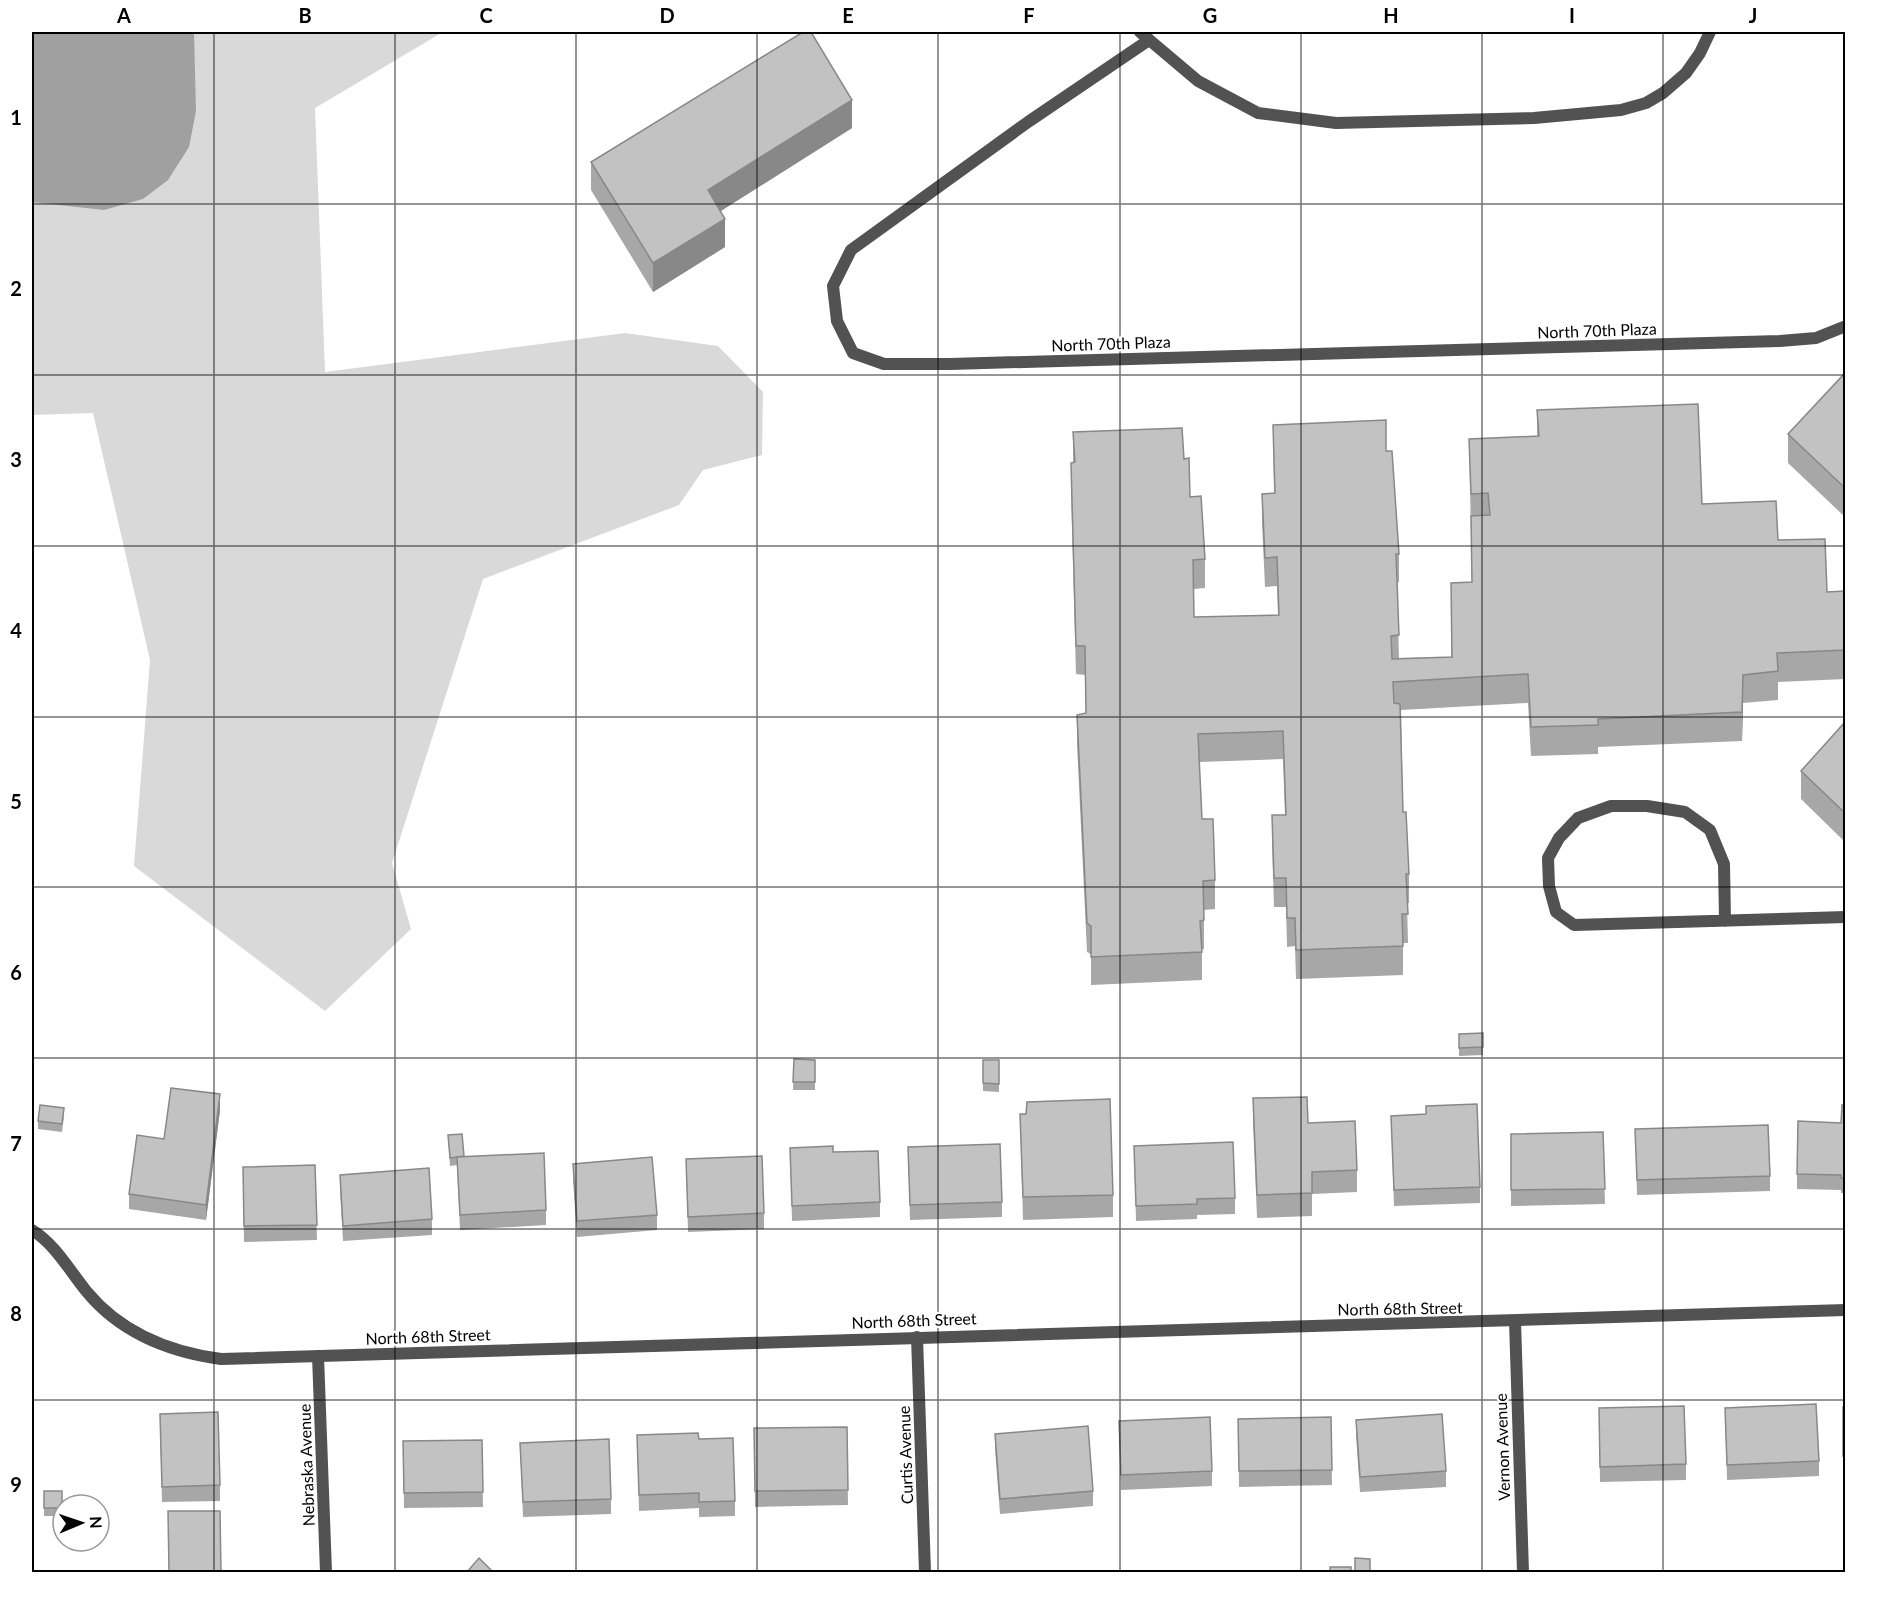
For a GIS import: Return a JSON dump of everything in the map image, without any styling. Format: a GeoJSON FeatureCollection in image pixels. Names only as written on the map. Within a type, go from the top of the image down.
{"type":"FeatureCollection","features":[{"type":"Feature","properties":{"kind":"street","name":"North 70th Plaza"},"geometry":{"type":"LineString","coordinates":[[1710,32],[1700,53],[1686,73],[1663,93],[1646,103],[1621,110],[1534,118],[1335,123],[1258,113],[1198,81],[1144,36],[1029,122],[850,250],[833,286],[837,321],[854,353],[884,364],[1739,342],[1816,338],[1845,326]]}},
{"type":"Feature","properties":{"kind":"street"},"geometry":{"type":"LineString","coordinates":[[1725,921],[1724,864],[1710,830],[1685,812],[1647,806],[1611,806],[1578,818],[1559,838],[1548,858],[1549,886],[1556,912],[1574,925],[1725,921],[1845,917]]}},
{"type":"Feature","properties":{"kind":"street","name":"North 68th Street"},"geometry":{"type":"LineString","coordinates":[[32,1230],[62,1258],[88,1293],[114,1318],[157,1344],[192,1355],[221,1359],[917,1337],[1515,1322],[1845,1310]]}},
{"type":"Feature","properties":{"kind":"street","name":"Vernon Avenue"},"geometry":{"type":"LineString","coordinates":[[1515,1322],[1523,1572]]}},
{"type":"Feature","properties":{"kind":"street","name":"Curtis Avenue"},"geometry":{"type":"LineString","coordinates":[[917,1337],[925,1572]]}},
{"type":"Feature","properties":{"kind":"street","name":"Nebraska Avenue"},"geometry":{"type":"LineString","coordinates":[[318,1356],[326,1572]]}},
{"type":"Feature","properties":{"kind":"shaded area"},"geometry":{"type":"Polygon","coordinates":[[[32,32],[443,32],[315,108],[325,372],[625,333],[718,346],[763,392],[762,455],[703,470],[679,505],[483,579],[392,863],[411,929],[325,1011],[134,866],[150,660],[93,413],[32,415],[32,32]]]}},
{"type":"Feature","properties":{"kind":"shaded area"},"geometry":{"type":"Polygon","coordinates":[[[32,32],[194,32],[196,111],[189,147],[168,180],[143,199],[104,210],[32,202],[32,32]]]}},
{"type":"Feature","properties":{"kind":"building"},"geometry":{"type":"Polygon","coordinates":[[[803,32],[811,32],[852,100],[708,190],[725,219],[653,263],[591,162],[803,32]]]}},
{"type":"Feature","properties":{"kind":"building"},"geometry":{"type":"Polygon","coordinates":[[[1845,373],[1845,488],[1788,434],[1845,373]]]}},
{"type":"Feature","properties":{"kind":"building"},"geometry":{"type":"Polygon","coordinates":[[[1698,404],[1702,504],[1776,501],[1778,540],[1825,539],[1827,592],[1845,591],[1845,650],[1777,653],[1778,671],[1743,675],[1742,712],[1598,719],[1598,725],[1531,727],[1528,674],[1393,682],[1394,703],[1400,704],[1403,812],[1406,812],[1409,874],[1406,874],[1408,914],[1402,914],[1403,946],[1296,950],[1295,918],[1287,918],[1286,878],[1274,878],[1272,815],[1286,815],[1283,731],[1198,734],[1202,819],[1213,819],[1215,880],[1203,881],[1204,920],[1200,921],[1202,952],[1091,957],[1091,926],[1087,923],[1077,715],[1086,713],[1085,646],[1076,646],[1071,463],[1075,462],[1073,432],[1182,428],[1184,459],[1189,458],[1190,497],[1201,496],[1205,559],[1193,560],[1194,617],[1279,615],[1277,557],[1265,558],[1262,494],[1275,493],[1273,425],[1386,420],[1386,451],[1392,451],[1399,554],[1396,554],[1399,635],[1391,636],[1392,659],[1452,657],[1451,583],[1472,582],[1471,516],[1490,515],[1488,493],[1471,494],[1469,439],[1539,436],[1537,410],[1698,404]]]}},
{"type":"Feature","properties":{"kind":"building"},"geometry":{"type":"Polygon","coordinates":[[[1845,722],[1845,813],[1801,771],[1845,722]]]}},
{"type":"Feature","properties":{"kind":"building"},"geometry":{"type":"Polygon","coordinates":[[[1483,1033],[1483,1047],[1459,1048],[1459,1034],[1483,1033]]]}},
{"type":"Feature","properties":{"kind":"building"},"geometry":{"type":"Polygon","coordinates":[[[794,1059],[815,1060],[815,1082],[793,1082],[794,1059]]]}},
{"type":"Feature","properties":{"kind":"building"},"geometry":{"type":"Polygon","coordinates":[[[983,1060],[999,1060],[999,1084],[983,1083],[983,1060]]]}},
{"type":"Feature","properties":{"kind":"building"},"geometry":{"type":"Polygon","coordinates":[[[171,1088],[220,1094],[206,1205],[129,1194],[137,1135],[164,1139],[171,1088]]]}},
{"type":"Feature","properties":{"kind":"building"},"geometry":{"type":"Polygon","coordinates":[[[1307,1097],[1308,1123],[1355,1121],[1357,1170],[1312,1172],[1312,1193],[1257,1195],[1253,1098],[1307,1097]]]}},
{"type":"Feature","properties":{"kind":"building"},"geometry":{"type":"Polygon","coordinates":[[[1110,1099],[1113,1195],[1023,1197],[1020,1114],[1026,1114],[1027,1102],[1110,1099]]]}},
{"type":"Feature","properties":{"kind":"building"},"geometry":{"type":"Polygon","coordinates":[[[1477,1104],[1480,1187],[1394,1190],[1391,1116],[1426,1114],[1426,1106],[1477,1104]]]}},
{"type":"Feature","properties":{"kind":"building"},"geometry":{"type":"Polygon","coordinates":[[[40,1105],[64,1108],[62,1124],[38,1121],[40,1105]]]}},
{"type":"Feature","properties":{"kind":"building"},"geometry":{"type":"Polygon","coordinates":[[[1842,1105],[1845,1105],[1845,1178],[1841,1178],[1841,1175],[1797,1174],[1798,1121],[1841,1123],[1842,1105]]]}},
{"type":"Feature","properties":{"kind":"building"},"geometry":{"type":"Polygon","coordinates":[[[1768,1125],[1770,1176],[1637,1180],[1635,1129],[1768,1125]]]}},
{"type":"Feature","properties":{"kind":"building"},"geometry":{"type":"Polygon","coordinates":[[[1603,1132],[1605,1189],[1511,1190],[1511,1134],[1603,1132]]]}},
{"type":"Feature","properties":{"kind":"building"},"geometry":{"type":"Polygon","coordinates":[[[462,1134],[464,1156],[450,1158],[448,1135],[462,1134]]]}},
{"type":"Feature","properties":{"kind":"building"},"geometry":{"type":"Polygon","coordinates":[[[1233,1142],[1235,1198],[1197,1199],[1197,1204],[1136,1206],[1134,1146],[1233,1142]]]}},
{"type":"Feature","properties":{"kind":"building"},"geometry":{"type":"Polygon","coordinates":[[[1000,1144],[1002,1202],[910,1205],[908,1147],[1000,1144]]]}},
{"type":"Feature","properties":{"kind":"building"},"geometry":{"type":"Polygon","coordinates":[[[833,1146],[833,1152],[878,1151],[880,1202],[792,1206],[790,1148],[833,1146]]]}},
{"type":"Feature","properties":{"kind":"building"},"geometry":{"type":"Polygon","coordinates":[[[544,1153],[546,1210],[460,1215],[457,1157],[544,1153]]]}},
{"type":"Feature","properties":{"kind":"building"},"geometry":{"type":"Polygon","coordinates":[[[762,1156],[764,1213],[688,1217],[686,1159],[762,1156]]]}},
{"type":"Feature","properties":{"kind":"building"},"geometry":{"type":"Polygon","coordinates":[[[652,1157],[657,1215],[577,1221],[573,1164],[652,1157]]]}},
{"type":"Feature","properties":{"kind":"building"},"geometry":{"type":"Polygon","coordinates":[[[315,1165],[317,1225],[244,1226],[243,1167],[315,1165]]]}},
{"type":"Feature","properties":{"kind":"building"},"geometry":{"type":"Polygon","coordinates":[[[429,1168],[432,1219],[343,1226],[340,1175],[429,1168]]]}},
{"type":"Feature","properties":{"kind":"building"},"geometry":{"type":"Polygon","coordinates":[[[1816,1404],[1819,1461],[1727,1465],[1725,1408],[1816,1404]]]}},
{"type":"Feature","properties":{"kind":"building"},"geometry":{"type":"Polygon","coordinates":[[[1684,1406],[1686,1464],[1600,1467],[1599,1408],[1684,1406]]]}},
{"type":"Feature","properties":{"kind":"building"},"geometry":{"type":"Polygon","coordinates":[[[1843,1407],[1845,1407],[1845,1456],[1843,1456],[1843,1407]]]}},
{"type":"Feature","properties":{"kind":"building"},"geometry":{"type":"Polygon","coordinates":[[[218,1412],[220,1485],[162,1487],[160,1414],[218,1412]]]}},
{"type":"Feature","properties":{"kind":"building"},"geometry":{"type":"Polygon","coordinates":[[[1442,1414],[1446,1471],[1360,1477],[1356,1420],[1442,1414]]]}},
{"type":"Feature","properties":{"kind":"building"},"geometry":{"type":"Polygon","coordinates":[[[1210,1417],[1212,1471],[1121,1475],[1119,1421],[1210,1417]]]}},
{"type":"Feature","properties":{"kind":"building"},"geometry":{"type":"Polygon","coordinates":[[[1331,1417],[1332,1470],[1239,1471],[1238,1419],[1331,1417]]]}},
{"type":"Feature","properties":{"kind":"building"},"geometry":{"type":"Polygon","coordinates":[[[1088,1426],[1093,1491],[1000,1499],[995,1434],[1088,1426]]]}},
{"type":"Feature","properties":{"kind":"building"},"geometry":{"type":"Polygon","coordinates":[[[847,1427],[848,1490],[755,1491],[754,1428],[847,1427]]]}},
{"type":"Feature","properties":{"kind":"building"},"geometry":{"type":"Polygon","coordinates":[[[698,1433],[699,1439],[733,1438],[735,1501],[699,1502],[699,1493],[639,1495],[637,1435],[698,1433]]]}},
{"type":"Feature","properties":{"kind":"building"},"geometry":{"type":"Polygon","coordinates":[[[609,1439],[611,1499],[523,1502],[520,1443],[609,1439]]]}},
{"type":"Feature","properties":{"kind":"building"},"geometry":{"type":"Polygon","coordinates":[[[482,1440],[483,1492],[404,1493],[403,1441],[482,1440]]]}},
{"type":"Feature","properties":{"kind":"building"},"geometry":{"type":"Polygon","coordinates":[[[44,1491],[62,1491],[62,1493],[51,1493],[51,1508],[44,1508],[44,1491]]]}},
{"type":"Feature","properties":{"kind":"building"},"geometry":{"type":"Polygon","coordinates":[[[168,1511],[220,1511],[221,1572],[169,1572],[168,1511]]]}},
{"type":"Feature","properties":{"kind":"building"},"geometry":{"type":"Polygon","coordinates":[[[479,1558],[491,1570],[489,1572],[467,1572],[479,1558]]]}},
{"type":"Feature","properties":{"kind":"building"},"geometry":{"type":"Polygon","coordinates":[[[1355,1558],[1370,1559],[1370,1572],[1355,1572],[1355,1558]]]}},
{"type":"Feature","properties":{"kind":"building"},"geometry":{"type":"Polygon","coordinates":[[[1330,1567],[1351,1567],[1351,1572],[1330,1572],[1330,1567]]]}}]}
